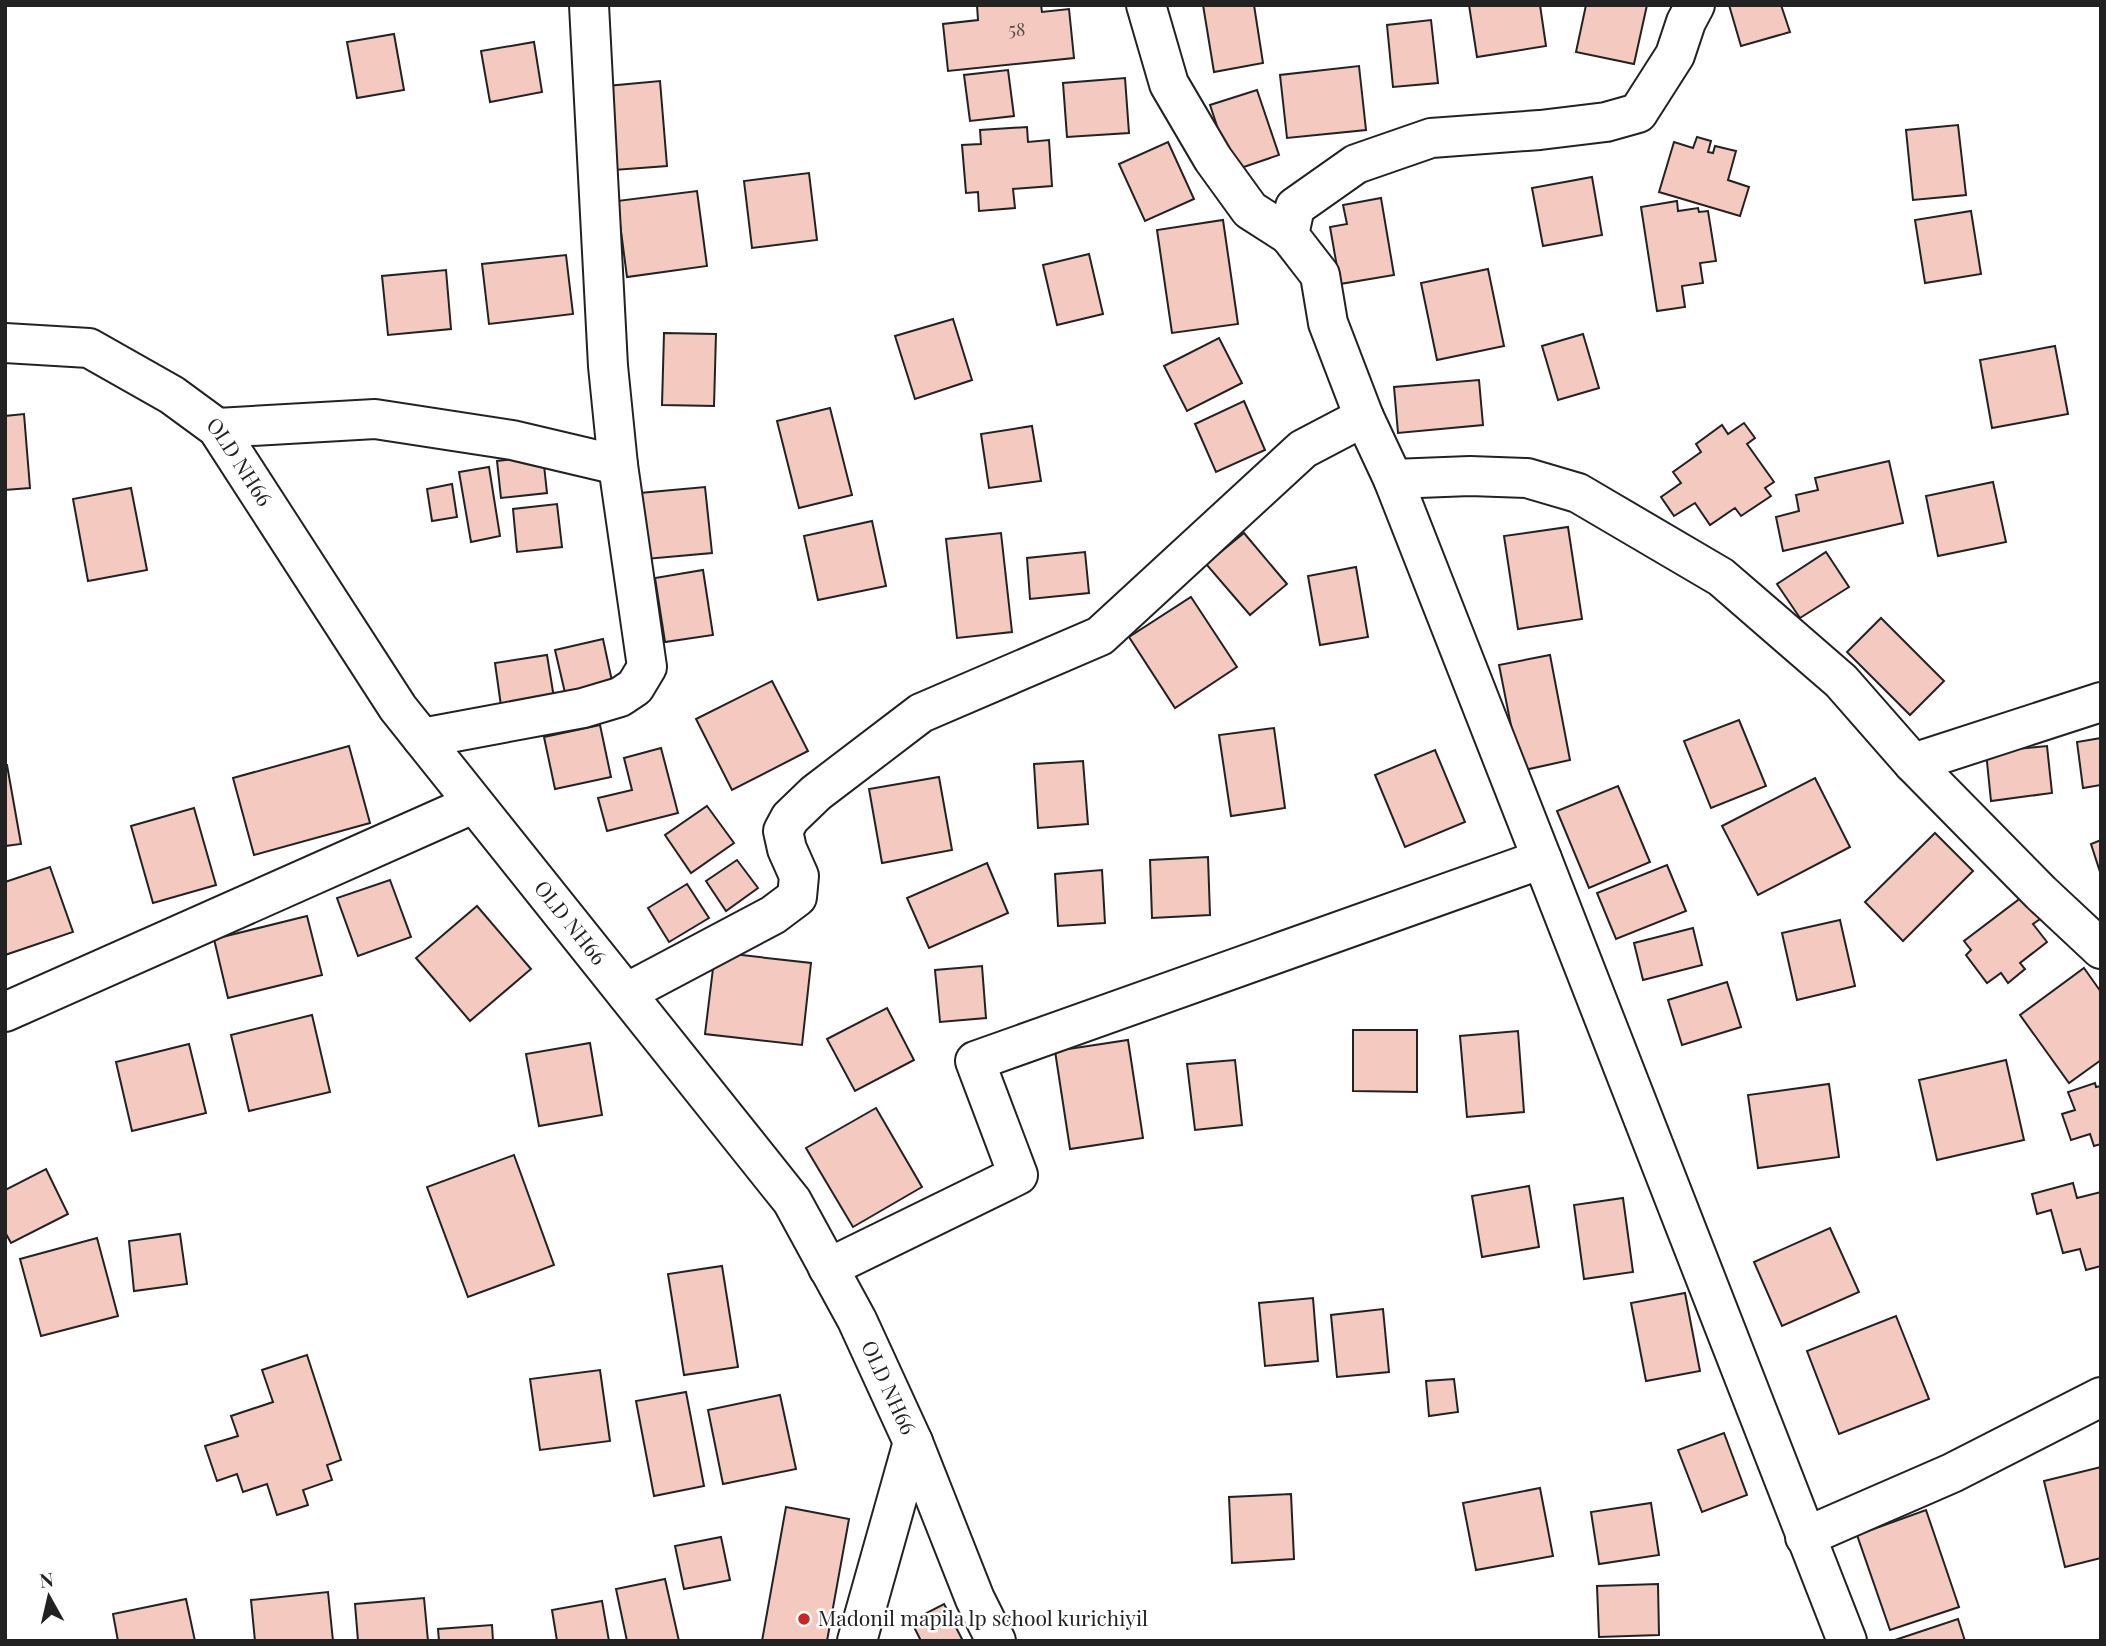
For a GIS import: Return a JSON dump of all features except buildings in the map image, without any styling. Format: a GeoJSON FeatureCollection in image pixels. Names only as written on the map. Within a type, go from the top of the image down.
{"type":"FeatureCollection","features":[{"type":"Feature","properties":{"kind":"street"},"geometry":{"type":"LineString","coordinates":[[422,738],[583,708],[620,697],[635,687],[647,667],[618,466],[608,366],[589,5]]}},
{"type":"Feature","properties":{"kind":"street"},"geometry":{"type":"LineString","coordinates":[[1146,5],[1169,84],[1213,159],[1250,210],[1289,235],[1320,275],[1328,323],[1364,417],[1393,479],[1847,1641]]}},
{"type":"Feature","properties":{"kind":"street"},"geometry":{"type":"LineString","coordinates":[[1289,235],[1295,207],[1356,164],[1431,138],[1567,127],[1606,122],[1638,113],[1675,55],[1695,5]]}},
{"type":"Feature","properties":{"kind":"street","name":"OLD NH66"},"geometry":{"type":"LineString","coordinates":[[5,343],[89,348],[172,395],[218,428],[398,708],[792,1201],[857,1320],[913,1442],[975,1599],[996,1641]]}},
{"type":"Feature","properties":{"kind":"street"},"geometry":{"type":"LineString","coordinates":[[626,993],[773,915],[797,897],[799,876],[787,849],[783,831],[790,818],[816,793],[921,713],[1100,636],[1303,449],[1364,417]]}},
{"type":"Feature","properties":{"kind":"street"},"geometry":{"type":"LineString","coordinates":[[218,428],[375,419],[512,440],[618,466]]}},
{"type":"Feature","properties":{"kind":"street"},"geometry":{"type":"LineString","coordinates":[[1393,479],[1470,476],[1527,478],[1578,493],[1721,577],[1841,681],[1913,763],[2041,893],[2101,949]]}},
{"type":"Feature","properties":{"kind":"street"},"geometry":{"type":"LineString","coordinates":[[1913,763],[2101,702]]}},
{"type":"Feature","properties":{"kind":"street"},"geometry":{"type":"LineString","coordinates":[[5,1012],[473,804]]}},
{"type":"Feature","properties":{"kind":"street"},"geometry":{"type":"LineString","coordinates":[[828,1268],[1018,1175],[975,1061],[1542,859]]}},
{"type":"Feature","properties":{"kind":"street"},"geometry":{"type":"LineString","coordinates":[[1805,1537],[1952,1473],[2101,1397]]}},
{"type":"Feature","properties":{"kind":"street"},"geometry":{"type":"LineString","coordinates":[[857,1641],[913,1442]]}},
{"type":"Feature","properties":{"kind":"place","name":"Madonil mapila lp school kurichiyil"},"geometry":{"type":"Point","coordinates":[804,1619]}}]}
